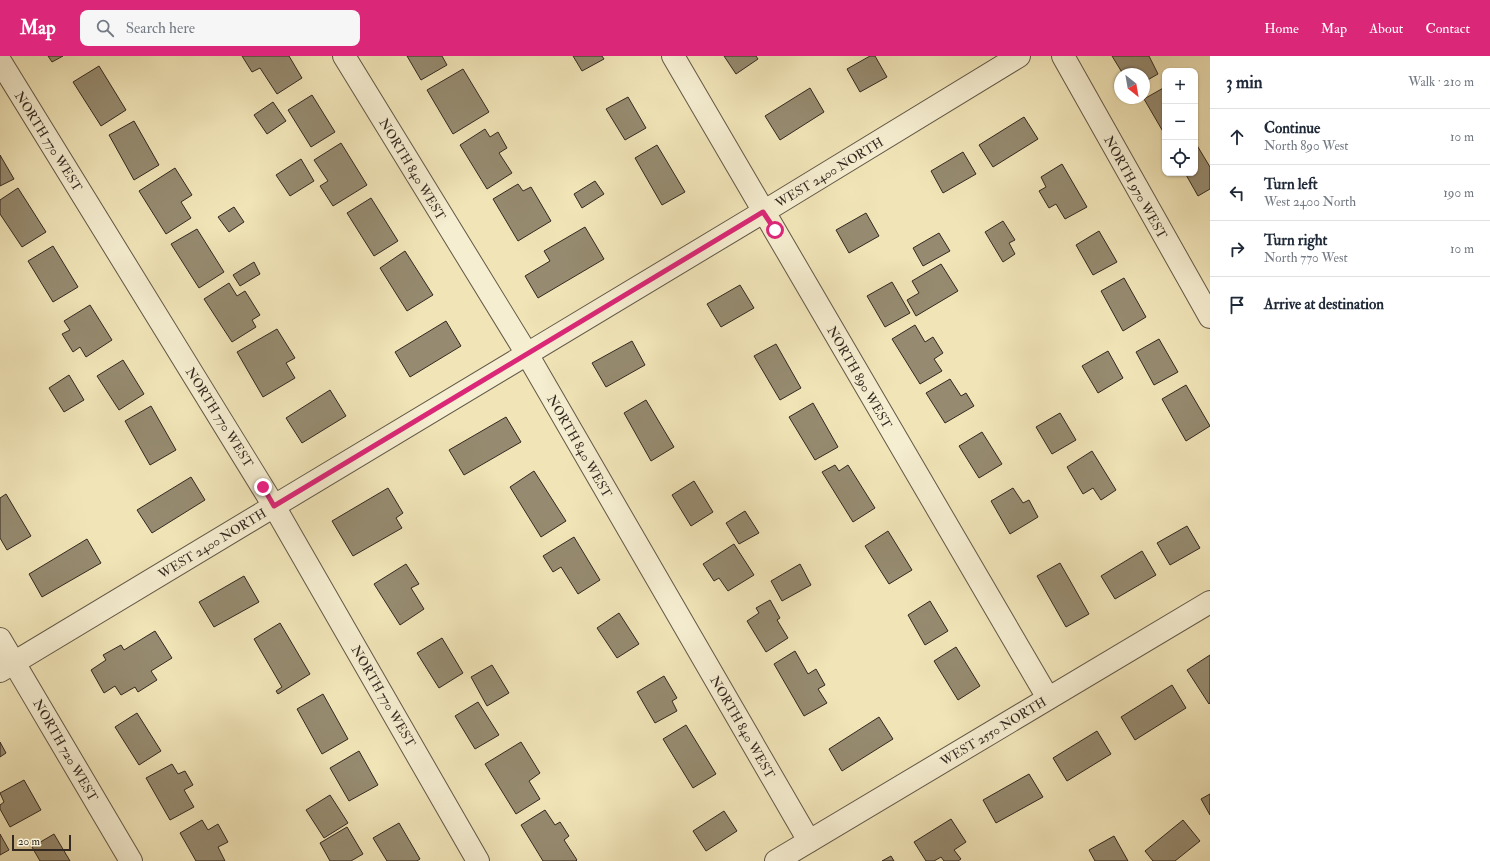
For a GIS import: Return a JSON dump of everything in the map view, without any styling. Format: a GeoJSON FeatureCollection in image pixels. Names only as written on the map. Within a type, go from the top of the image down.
{"type":"FeatureCollection","features":[{"type":"Feature","properties":{"kind":"street","name":"NORTH 840 WEST"},"geometry":{"type":"LineString","coordinates":[[344,56],[527,354],[809,841]]}},
{"type":"Feature","properties":{"kind":"street","name":"NORTH 890 WEST"},"geometry":{"type":"LineString","coordinates":[[673,56],[1048,698]]}},
{"type":"Feature","properties":{"kind":"street","name":"WEST 2400 NORTH"},"geometry":{"type":"LineString","coordinates":[[7,666],[763,212],[1019,56]]}},
{"type":"Feature","properties":{"kind":"street","name":"NORTH 970 WEST"},"geometry":{"type":"LineString","coordinates":[[1063,56],[1210,317]]}},
{"type":"Feature","properties":{"kind":"street","name":"NORTH 770 WEST"},"geometry":{"type":"LineString","coordinates":[[0,61],[274,506],[478,861]]}},
{"type":"Feature","properties":{"kind":"street","name":"WEST 2550 NORTH"},"geometry":{"type":"LineString","coordinates":[[776,861],[1210,602]]}},
{"type":"Feature","properties":{"kind":"street","name":"NORTH 720 WEST"},"geometry":{"type":"LineString","coordinates":[[0,639],[7,666],[131,861]]}},
{"type":"Feature","properties":{"kind":"building"},"geometry":{"type":"Polygon","coordinates":[[[48,56],[63,56],[52,62],[48,56]]]}},
{"type":"Feature","properties":{"kind":"building"},"geometry":{"type":"Polygon","coordinates":[[[242,56],[289,56],[302,78],[277,94],[260,68],[252,72],[242,56]]]}},
{"type":"Feature","properties":{"kind":"building"},"geometry":{"type":"Polygon","coordinates":[[[407,56],[442,56],[447,65],[421,80],[407,56]]]}},
{"type":"Feature","properties":{"kind":"building"},"geometry":{"type":"Polygon","coordinates":[[[573,56],[602,56],[604,59],[582,71],[573,56]]]}},
{"type":"Feature","properties":{"kind":"building"},"geometry":{"type":"Polygon","coordinates":[[[724,56],[756,56],[758,59],[736,74],[724,56]]]}},
{"type":"Feature","properties":{"kind":"building"},"geometry":{"type":"Polygon","coordinates":[[[870,56],[875,56],[887,77],[860,92],[847,69],[870,56]]]}},
{"type":"Feature","properties":{"kind":"building"},"geometry":{"type":"Polygon","coordinates":[[[1112,56],[1149,56],[1158,74],[1150,79],[1150,68],[1119,68],[1112,56]]]}},
{"type":"Feature","properties":{"kind":"building"},"geometry":{"type":"Polygon","coordinates":[[[99,66],[126,110],[101,126],[73,82],[99,66]]]}},
{"type":"Feature","properties":{"kind":"building"},"geometry":{"type":"Polygon","coordinates":[[[463,69],[489,112],[453,134],[427,90],[463,69]]]}},
{"type":"Feature","properties":{"kind":"building"},"geometry":{"type":"Polygon","coordinates":[[[810,88],[824,112],[780,140],[765,116],[810,88]]]}},
{"type":"Feature","properties":{"kind":"building"},"geometry":{"type":"Polygon","coordinates":[[[1162,89],[1162,130],[1147,104],[1150,104],[1150,96],[1162,89]]]}},
{"type":"Feature","properties":{"kind":"building"},"geometry":{"type":"Polygon","coordinates":[[[312,95],[335,132],[311,147],[288,110],[312,95]]]}},
{"type":"Feature","properties":{"kind":"building"},"geometry":{"type":"Polygon","coordinates":[[[628,97],[646,128],[625,140],[606,109],[628,97]]]}},
{"type":"Feature","properties":{"kind":"building"},"geometry":{"type":"Polygon","coordinates":[[[273,102],[286,121],[267,134],[254,115],[273,102]]]}},
{"type":"Feature","properties":{"kind":"building"},"geometry":{"type":"Polygon","coordinates":[[[1024,117],[1038,139],[993,167],[979,145],[1024,117]]]}},
{"type":"Feature","properties":{"kind":"building"},"geometry":{"type":"Polygon","coordinates":[[[134,121],[159,165],[134,180],[109,135],[134,121]]]}},
{"type":"Feature","properties":{"kind":"building"},"geometry":{"type":"Polygon","coordinates":[[[485,129],[490,137],[498,132],[507,148],[499,153],[512,173],[487,189],[460,145],[485,129]]]}},
{"type":"Feature","properties":{"kind":"building"},"geometry":{"type":"Polygon","coordinates":[[[341,143],[367,185],[333,206],[320,186],[328,181],[314,160],[341,143]]]}},
{"type":"Feature","properties":{"kind":"building"},"geometry":{"type":"Polygon","coordinates":[[[657,145],[685,192],[662,205],[635,158],[657,145]]]}},
{"type":"Feature","properties":{"kind":"building"},"geometry":{"type":"Polygon","coordinates":[[[1198,147],[1210,167],[1210,189],[1198,196],[1187,176],[1198,176],[1198,147]]]}},
{"type":"Feature","properties":{"kind":"building"},"geometry":{"type":"Polygon","coordinates":[[[963,152],[976,174],[943,193],[931,171],[963,152]]]}},
{"type":"Feature","properties":{"kind":"building"},"geometry":{"type":"Polygon","coordinates":[[[0,155],[14,179],[0,186],[0,155]]]}},
{"type":"Feature","properties":{"kind":"building"},"geometry":{"type":"Polygon","coordinates":[[[301,159],[314,181],[290,196],[276,175],[301,159]]]}},
{"type":"Feature","properties":{"kind":"building"},"geometry":{"type":"Polygon","coordinates":[[[1062,164],[1087,207],[1065,219],[1056,204],[1049,208],[1039,191],[1046,187],[1041,177],[1062,164]]]}},
{"type":"Feature","properties":{"kind":"building"},"geometry":{"type":"Polygon","coordinates":[[[175,168],[192,195],[181,202],[191,218],[166,234],[139,191],[175,168]]]}},
{"type":"Feature","properties":{"kind":"building"},"geometry":{"type":"Polygon","coordinates":[[[595,181],[604,194],[582,208],[574,194],[595,181]]]}},
{"type":"Feature","properties":{"kind":"building"},"geometry":{"type":"Polygon","coordinates":[[[518,184],[523,191],[531,187],[551,221],[518,241],[493,199],[518,184]]]}},
{"type":"Feature","properties":{"kind":"building"},"geometry":{"type":"Polygon","coordinates":[[[18,188],[46,232],[22,247],[0,214],[0,200],[18,188]]]}},
{"type":"Feature","properties":{"kind":"building"},"geometry":{"type":"Polygon","coordinates":[[[371,198],[398,241],[374,256],[347,213],[371,198]]]}},
{"type":"Feature","properties":{"kind":"building"},"geometry":{"type":"Polygon","coordinates":[[[234,207],[244,222],[229,232],[218,217],[234,207]]]}},
{"type":"Feature","properties":{"kind":"building"},"geometry":{"type":"Polygon","coordinates":[[[866,213],[879,236],[849,253],[836,230],[866,213]]]}},
{"type":"Feature","properties":{"kind":"building"},"geometry":{"type":"Polygon","coordinates":[[[1003,221],[1015,240],[1009,243],[1015,254],[1003,262],[985,232],[1003,221]]]}},
{"type":"Feature","properties":{"kind":"building"},"geometry":{"type":"Polygon","coordinates":[[[585,227],[604,259],[538,298],[525,276],[550,261],[544,251],[585,227]]]}},
{"type":"Feature","properties":{"kind":"building"},"geometry":{"type":"Polygon","coordinates":[[[197,229],[224,272],[199,288],[171,244],[197,229]]]}},
{"type":"Feature","properties":{"kind":"building"},"geometry":{"type":"Polygon","coordinates":[[[1099,231],[1117,262],[1093,275],[1076,245],[1099,231]]]}},
{"type":"Feature","properties":{"kind":"building"},"geometry":{"type":"Polygon","coordinates":[[[939,233],[950,251],[923,266],[913,248],[939,233]]]}},
{"type":"Feature","properties":{"kind":"building"},"geometry":{"type":"Polygon","coordinates":[[[53,246],[78,287],[53,302],[28,261],[53,246]]]}},
{"type":"Feature","properties":{"kind":"building"},"geometry":{"type":"Polygon","coordinates":[[[405,251],[433,295],[407,311],[380,268],[405,251]]]}},
{"type":"Feature","properties":{"kind":"building"},"geometry":{"type":"Polygon","coordinates":[[[254,262],[260,274],[240,286],[233,275],[254,262]]]}},
{"type":"Feature","properties":{"kind":"building"},"geometry":{"type":"Polygon","coordinates":[[[941,264],[958,291],[916,316],[907,300],[919,293],[912,281],[941,264]]]}},
{"type":"Feature","properties":{"kind":"building"},"geometry":{"type":"Polygon","coordinates":[[[1124,278],[1146,317],[1123,331],[1101,291],[1124,278]]]}},
{"type":"Feature","properties":{"kind":"building"},"geometry":{"type":"Polygon","coordinates":[[[892,282],[910,313],[885,327],[867,296],[892,282]]]}},
{"type":"Feature","properties":{"kind":"building"},"geometry":{"type":"Polygon","coordinates":[[[229,283],[237,296],[245,291],[260,315],[252,320],[256,327],[232,342],[204,299],[229,283]]]}},
{"type":"Feature","properties":{"kind":"building"},"geometry":{"type":"Polygon","coordinates":[[[740,285],[754,308],[721,327],[707,304],[740,285]]]}},
{"type":"Feature","properties":{"kind":"building"},"geometry":{"type":"Polygon","coordinates":[[[90,305],[112,340],[86,357],[80,347],[73,352],[62,334],[70,330],[64,321],[90,305]]]}},
{"type":"Feature","properties":{"kind":"building"},"geometry":{"type":"Polygon","coordinates":[[[446,321],[461,346],[410,377],[395,352],[446,321]]]}},
{"type":"Feature","properties":{"kind":"building"},"geometry":{"type":"Polygon","coordinates":[[[915,325],[925,342],[933,337],[943,353],[934,359],[942,371],[920,384],[892,339],[915,325]]]}},
{"type":"Feature","properties":{"kind":"building"},"geometry":{"type":"Polygon","coordinates":[[[277,329],[295,358],[286,363],[295,378],[263,397],[237,352],[277,329]]]}},
{"type":"Feature","properties":{"kind":"building"},"geometry":{"type":"Polygon","coordinates":[[[1159,339],[1178,372],[1154,385],[1136,352],[1159,339]]]}},
{"type":"Feature","properties":{"kind":"building"},"geometry":{"type":"Polygon","coordinates":[[[632,341],[645,365],[606,387],[592,363],[632,341]]]}},
{"type":"Feature","properties":{"kind":"building"},"geometry":{"type":"Polygon","coordinates":[[[776,344],[801,388],[780,400],[754,356],[776,344]]]}},
{"type":"Feature","properties":{"kind":"building"},"geometry":{"type":"Polygon","coordinates":[[[1108,351],[1123,378],[1098,393],[1082,366],[1108,351]]]}},
{"type":"Feature","properties":{"kind":"building"},"geometry":{"type":"Polygon","coordinates":[[[123,360],[144,394],[119,410],[97,376],[123,360]]]}},
{"type":"Feature","properties":{"kind":"building"},"geometry":{"type":"Polygon","coordinates":[[[69,375],[84,400],[64,412],[49,388],[69,375]]]}},
{"type":"Feature","properties":{"kind":"building"},"geometry":{"type":"Polygon","coordinates":[[[950,379],[961,396],[966,393],[974,406],[945,423],[926,393],[950,379]]]}},
{"type":"Feature","properties":{"kind":"building"},"geometry":{"type":"Polygon","coordinates":[[[1186,385],[1210,426],[1186,441],[1162,399],[1186,385]]]}},
{"type":"Feature","properties":{"kind":"building"},"geometry":{"type":"Polygon","coordinates":[[[330,390],[346,416],[302,443],[286,418],[330,390]]]}},
{"type":"Feature","properties":{"kind":"building"},"geometry":{"type":"Polygon","coordinates":[[[646,400],[674,447],[651,461],[624,413],[646,400]]]}},
{"type":"Feature","properties":{"kind":"building"},"geometry":{"type":"Polygon","coordinates":[[[813,403],[838,447],[815,460],[789,417],[813,403]]]}},
{"type":"Feature","properties":{"kind":"building"},"geometry":{"type":"Polygon","coordinates":[[[151,406],[176,450],[150,465],[125,421],[151,406]]]}},
{"type":"Feature","properties":{"kind":"building"},"geometry":{"type":"Polygon","coordinates":[[[1060,413],[1076,440],[1052,454],[1036,427],[1060,413]]]}},
{"type":"Feature","properties":{"kind":"building"},"geometry":{"type":"Polygon","coordinates":[[[506,417],[521,442],[464,475],[449,450],[506,417]]]}},
{"type":"Feature","properties":{"kind":"building"},"geometry":{"type":"Polygon","coordinates":[[[982,432],[1002,464],[979,478],[959,446],[982,432]]]}},
{"type":"Feature","properties":{"kind":"building"},"geometry":{"type":"Polygon","coordinates":[[[1092,451],[1116,490],[1101,500],[1093,488],[1083,494],[1067,467],[1092,451]]]}},
{"type":"Feature","properties":{"kind":"building"},"geometry":{"type":"Polygon","coordinates":[[[835,465],[839,471],[848,465],[875,508],[853,522],[822,472],[835,465]]]}},
{"type":"Feature","properties":{"kind":"building"},"geometry":{"type":"Polygon","coordinates":[[[534,471],[566,521],[541,537],[510,487],[534,471]]]}},
{"type":"Feature","properties":{"kind":"building"},"geometry":{"type":"Polygon","coordinates":[[[191,477],[205,500],[152,533],[137,510],[191,477]]]}},
{"type":"Feature","properties":{"kind":"building"},"geometry":{"type":"Polygon","coordinates":[[[694,481],[713,512],[691,526],[672,495],[694,481]]]}},
{"type":"Feature","properties":{"kind":"building"},"geometry":{"type":"Polygon","coordinates":[[[388,488],[403,513],[396,518],[402,528],[353,556],[332,521],[388,488]]]}},
{"type":"Feature","properties":{"kind":"building"},"geometry":{"type":"Polygon","coordinates":[[[1013,488],[1023,503],[1029,500],[1038,517],[1010,534],[991,501],[1013,488]]]}},
{"type":"Feature","properties":{"kind":"building"},"geometry":{"type":"Polygon","coordinates":[[[6,494],[31,536],[7,550],[0,538],[0,498],[6,494]]]}},
{"type":"Feature","properties":{"kind":"building"},"geometry":{"type":"Polygon","coordinates":[[[745,511],[759,533],[739,544],[726,523],[745,511]]]}},
{"type":"Feature","properties":{"kind":"building"},"geometry":{"type":"Polygon","coordinates":[[[1187,526],[1200,548],[1170,565],[1157,543],[1187,526]]]}},
{"type":"Feature","properties":{"kind":"building"},"geometry":{"type":"Polygon","coordinates":[[[888,531],[912,570],[889,584],[865,546],[888,531]]]}},
{"type":"Feature","properties":{"kind":"building"},"geometry":{"type":"Polygon","coordinates":[[[574,537],[600,580],[578,594],[561,567],[553,572],[543,556],[574,537]]]}},
{"type":"Feature","properties":{"kind":"building"},"geometry":{"type":"Polygon","coordinates":[[[87,539],[101,563],[42,597],[29,574],[87,539]]]}},
{"type":"Feature","properties":{"kind":"building"},"geometry":{"type":"Polygon","coordinates":[[[734,544],[754,575],[728,591],[719,578],[714,581],[703,564],[734,544]]]}},
{"type":"Feature","properties":{"kind":"building"},"geometry":{"type":"Polygon","coordinates":[[[1142,551],[1156,575],[1115,599],[1101,576],[1142,551]]]}},
{"type":"Feature","properties":{"kind":"building"},"geometry":{"type":"Polygon","coordinates":[[[1060,563],[1089,614],[1066,627],[1037,576],[1060,563]]]}},
{"type":"Feature","properties":{"kind":"building"},"geometry":{"type":"Polygon","coordinates":[[[406,564],[419,584],[411,588],[424,609],[400,625],[374,584],[406,564]]]}},
{"type":"Feature","properties":{"kind":"building"},"geometry":{"type":"Polygon","coordinates":[[[800,564],[811,585],[782,601],[771,581],[800,564]]]}},
{"type":"Feature","properties":{"kind":"building"},"geometry":{"type":"Polygon","coordinates":[[[244,576],[259,602],[214,627],[199,602],[244,576]]]}},
{"type":"Feature","properties":{"kind":"building"},"geometry":{"type":"Polygon","coordinates":[[[770,600],[780,618],[777,620],[788,638],[766,652],[747,621],[759,613],[756,608],[770,600]]]}},
{"type":"Feature","properties":{"kind":"building"},"geometry":{"type":"Polygon","coordinates":[[[930,601],[948,631],[925,645],[908,615],[930,601]]]}},
{"type":"Feature","properties":{"kind":"building"},"geometry":{"type":"Polygon","coordinates":[[[619,613],[639,644],[617,658],[597,628],[619,613]]]}},
{"type":"Feature","properties":{"kind":"building"},"geometry":{"type":"Polygon","coordinates":[[[280,623],[310,674],[278,694],[276,691],[282,687],[254,639],[280,623]]]}},
{"type":"Feature","properties":{"kind":"building"},"geometry":{"type":"Polygon","coordinates":[[[155,631],[172,658],[151,671],[157,680],[138,692],[135,687],[121,695],[115,686],[104,693],[91,670],[106,660],[103,655],[121,645],[124,650],[155,631]]]}},
{"type":"Feature","properties":{"kind":"building"},"geometry":{"type":"Polygon","coordinates":[[[442,638],[463,673],[439,688],[417,653],[442,638]]]}},
{"type":"Feature","properties":{"kind":"building"},"geometry":{"type":"Polygon","coordinates":[[[956,647],[980,686],[958,700],[934,661],[956,647]]]}},
{"type":"Feature","properties":{"kind":"building"},"geometry":{"type":"Polygon","coordinates":[[[795,651],[808,674],[816,669],[825,685],[818,689],[827,703],[804,716],[774,664],[795,651]]]}},
{"type":"Feature","properties":{"kind":"building"},"geometry":{"type":"Polygon","coordinates":[[[1210,655],[1210,703],[1209,704],[1187,670],[1210,655]]]}},
{"type":"Feature","properties":{"kind":"building"},"geometry":{"type":"Polygon","coordinates":[[[492,665],[509,693],[487,706],[471,677],[492,665]]]}},
{"type":"Feature","properties":{"kind":"building"},"geometry":{"type":"Polygon","coordinates":[[[664,676],[677,698],[672,701],[677,711],[655,723],[637,692],[664,676]]]}},
{"type":"Feature","properties":{"kind":"building"},"geometry":{"type":"Polygon","coordinates":[[[1172,685],[1186,708],[1135,740],[1121,717],[1172,685]]]}},
{"type":"Feature","properties":{"kind":"building"},"geometry":{"type":"Polygon","coordinates":[[[323,694],[348,739],[322,754],[297,709],[323,694]]]}},
{"type":"Feature","properties":{"kind":"building"},"geometry":{"type":"Polygon","coordinates":[[[478,702],[499,735],[475,749],[455,716],[478,702]]]}},
{"type":"Feature","properties":{"kind":"building"},"geometry":{"type":"Polygon","coordinates":[[[137,713],[161,751],[139,765],[115,727],[137,713]]]}},
{"type":"Feature","properties":{"kind":"building"},"geometry":{"type":"Polygon","coordinates":[[[879,717],[893,739],[842,771],[829,749],[879,717]]]}},
{"type":"Feature","properties":{"kind":"building"},"geometry":{"type":"Polygon","coordinates":[[[686,725],[716,774],[693,788],[663,739],[686,725]]]}},
{"type":"Feature","properties":{"kind":"building"},"geometry":{"type":"Polygon","coordinates":[[[1097,731],[1111,754],[1067,781],[1053,758],[1097,731]]]}},
{"type":"Feature","properties":{"kind":"building"},"geometry":{"type":"Polygon","coordinates":[[[0,742],[6,753],[0,757],[0,742]]]}},
{"type":"Feature","properties":{"kind":"building"},"geometry":{"type":"Polygon","coordinates":[[[521,742],[540,773],[529,781],[540,799],[516,814],[485,764],[521,742]]]}},
{"type":"Feature","properties":{"kind":"building"},"geometry":{"type":"Polygon","coordinates":[[[359,751],[378,785],[349,801],[330,768],[359,751]]]}},
{"type":"Feature","properties":{"kind":"building"},"geometry":{"type":"Polygon","coordinates":[[[172,764],[178,774],[185,771],[193,785],[184,790],[194,807],[170,820],[146,778],[172,764]]]}},
{"type":"Feature","properties":{"kind":"building"},"geometry":{"type":"Polygon","coordinates":[[[1029,774],[1043,797],[996,823],[983,800],[1029,774]]]}},
{"type":"Feature","properties":{"kind":"building"},"geometry":{"type":"Polygon","coordinates":[[[24,780],[41,810],[10,827],[0,809],[0,805],[4,802],[0,793],[24,780]]]}},
{"type":"Feature","properties":{"kind":"building"},"geometry":{"type":"Polygon","coordinates":[[[1210,794],[1210,815],[1201,799],[1210,794]]]}},
{"type":"Feature","properties":{"kind":"building"},"geometry":{"type":"Polygon","coordinates":[[[330,795],[348,823],[324,838],[306,810],[330,795]]]}},
{"type":"Feature","properties":{"kind":"building"},"geometry":{"type":"Polygon","coordinates":[[[545,810],[555,825],[560,822],[569,836],[564,840],[577,860],[576,861],[543,861],[521,825],[545,810]]]}},
{"type":"Feature","properties":{"kind":"building"},"geometry":{"type":"Polygon","coordinates":[[[724,811],[737,831],[706,851],[693,831],[724,811]]]}},
{"type":"Feature","properties":{"kind":"building"},"geometry":{"type":"Polygon","coordinates":[[[951,819],[966,842],[954,850],[961,859],[958,861],[944,861],[941,857],[934,861],[926,861],[914,842],[951,819]]]}},
{"type":"Feature","properties":{"kind":"building"},"geometry":{"type":"Polygon","coordinates":[[[202,820],[208,830],[218,824],[228,842],[218,847],[225,861],[196,861],[180,833],[202,820]]]}},
{"type":"Feature","properties":{"kind":"building"},"geometry":{"type":"Polygon","coordinates":[[[1183,820],[1200,841],[1175,861],[1153,861],[1145,851],[1183,820]]]}},
{"type":"Feature","properties":{"kind":"building"},"geometry":{"type":"Polygon","coordinates":[[[399,823],[420,859],[417,861],[387,861],[373,838],[399,823]]]}},
{"type":"Feature","properties":{"kind":"building"},"geometry":{"type":"Polygon","coordinates":[[[347,827],[363,854],[351,861],[330,861],[320,843],[347,827]]]}},
{"type":"Feature","properties":{"kind":"building"},"geometry":{"type":"Polygon","coordinates":[[[0,834],[9,850],[0,855],[0,834]]]}},
{"type":"Feature","properties":{"kind":"building"},"geometry":{"type":"Polygon","coordinates":[[[54,834],[70,861],[40,861],[32,847],[54,834]]]}},
{"type":"Feature","properties":{"kind":"building"},"geometry":{"type":"Polygon","coordinates":[[[1114,836],[1128,861],[1095,861],[1089,850],[1114,836]]]}},
{"type":"Feature","properties":{"kind":"building"},"geometry":{"type":"Polygon","coordinates":[[[891,856],[894,861],[882,861],[891,856]]]}},
{"type":"Feature","properties":{"kind":"route"},"geometry":{"type":"LineString","coordinates":[[263,487],[274,506],[763,212],[775,230]]}}]}
